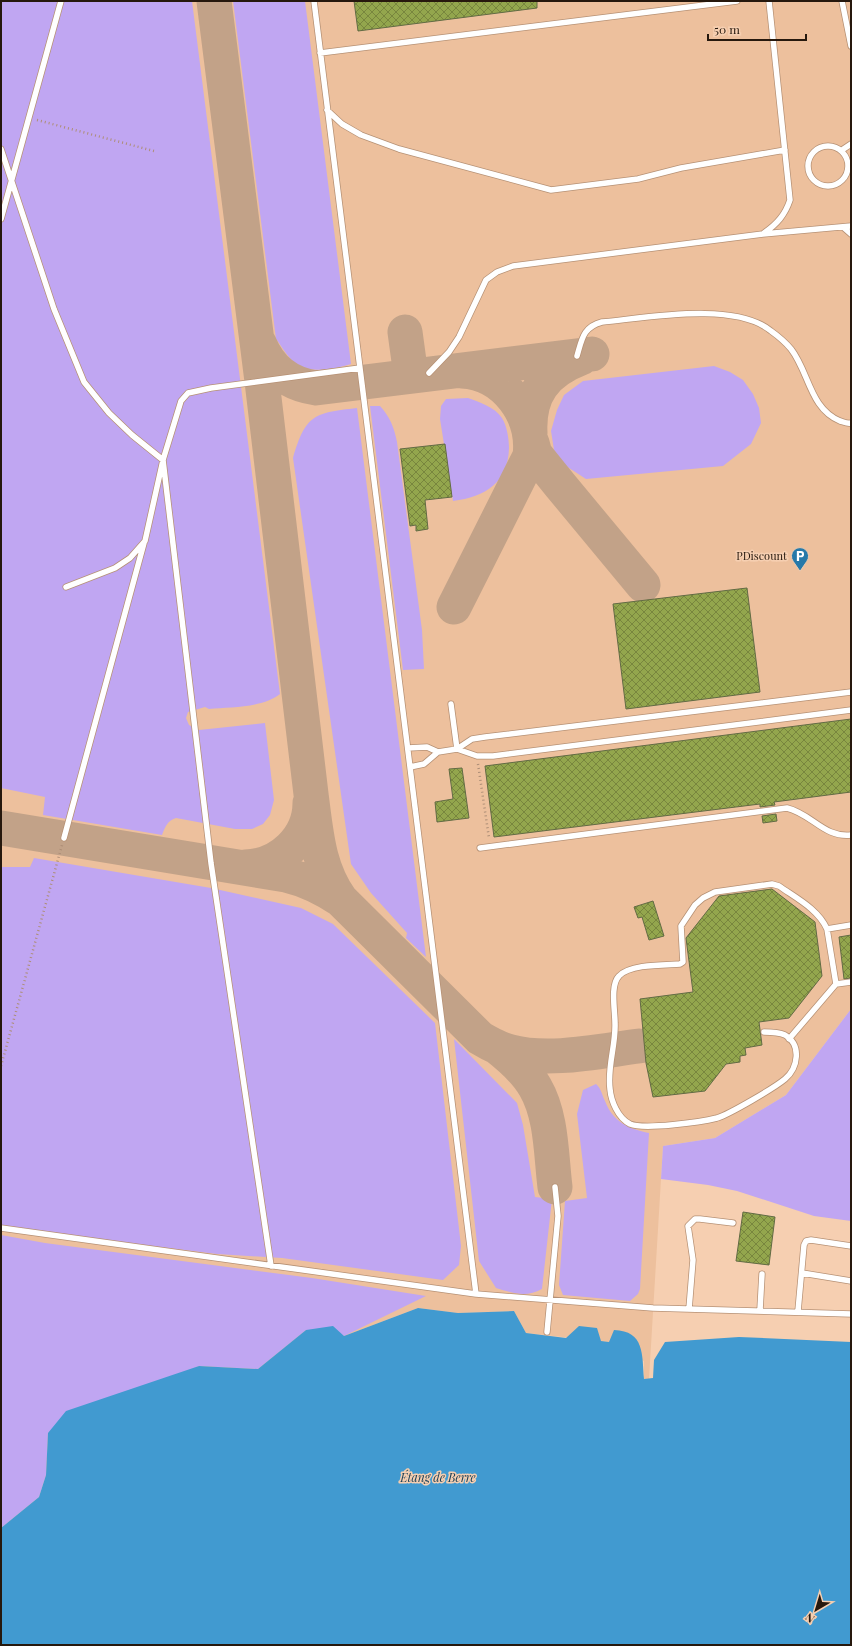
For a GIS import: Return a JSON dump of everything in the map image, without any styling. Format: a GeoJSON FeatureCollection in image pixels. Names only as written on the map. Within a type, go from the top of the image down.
{"type":"FeatureCollection","features":[{"type":"Feature","properties":{"kind":"lane"},"geometry":{"type":"LineString","coordinates":[[1,219],[61,1]]}},
{"type":"Feature","properties":{"kind":"lane"},"geometry":{"type":"LineString","coordinates":[[314,1],[476,1294]]}},
{"type":"Feature","properties":{"kind":"lane"},"geometry":{"type":"LineString","coordinates":[[320,53],[737,1]]}},
{"type":"Feature","properties":{"kind":"lane"},"geometry":{"type":"LineString","coordinates":[[763,234],[777,224],[786,212],[790,200],[769,1]]}},
{"type":"Feature","properties":{"kind":"lane"},"geometry":{"type":"LineString","coordinates":[[842,1],[851,46]]}},
{"type":"Feature","properties":{"kind":"lane"},"geometry":{"type":"LineString","coordinates":[[327,110],[342,124],[361,135],[399,149],[551,190],[638,179],[681,168],[785,150]]}},
{"type":"Feature","properties":{"kind":"lane"},"geometry":{"type":"LineString","coordinates":[[842,150],[851,144]]}},
{"type":"Feature","properties":{"kind":"lane"},"geometry":{"type":"LineString","coordinates":[[830,145],[842,150],[846,156],[849,169],[842,181],[829,186],[816,182],[809,172],[809,158],[812,153],[823,146],[830,145]]}},
{"type":"Feature","properties":{"kind":"lane"},"geometry":{"type":"LineString","coordinates":[[1,149],[54,309],[84,382],[109,413],[132,436],[163,460],[211,863],[271,1266]]}},
{"type":"Feature","properties":{"kind":"lane"},"geometry":{"type":"LineString","coordinates":[[429,373],[449,352],[459,337],[486,280],[497,272],[513,266],[763,234],[851,226]]}},
{"type":"Feature","properties":{"kind":"lane"},"geometry":{"type":"LineString","coordinates":[[843,227],[851,234]]}},
{"type":"Feature","properties":{"kind":"lane"},"geometry":{"type":"LineString","coordinates":[[577,356],[586,330],[592,324],[710,313],[742,316],[770,330],[791,349],[820,405],[832,418],[848,424],[851,423]]}},
{"type":"Feature","properties":{"kind":"lane"},"geometry":{"type":"LineString","coordinates":[[64,838],[145,540],[163,460],[181,401],[188,393],[210,388],[360,368]]}},
{"type":"Feature","properties":{"kind":"lane"},"geometry":{"type":"LineString","coordinates":[[66,588],[115,568],[130,558],[145,540]]}},
{"type":"Feature","properties":{"kind":"lane"},"geometry":{"type":"LineString","coordinates":[[410,767],[424,764],[438,752],[457,749],[472,739],[851,692]]}},
{"type":"Feature","properties":{"kind":"lane"},"geometry":{"type":"LineString","coordinates":[[451,704],[457,749]]}},
{"type":"Feature","properties":{"kind":"lane"},"geometry":{"type":"LineString","coordinates":[[457,749],[477,756],[492,756],[851,710]]}},
{"type":"Feature","properties":{"kind":"lane"},"geometry":{"type":"LineString","coordinates":[[408,748],[427,747],[438,752]]}},
{"type":"Feature","properties":{"kind":"lane"},"geometry":{"type":"LineString","coordinates":[[480,848],[787,808],[796,810],[830,833],[840,836],[851,835]]}},
{"type":"Feature","properties":{"kind":"lane"},"geometry":{"type":"LineString","coordinates":[[764,1032],[777,1032],[789,1039],[796,1050],[796,1059],[793,1070],[785,1079],[728,1114],[716,1118],[662,1125],[641,1126],[630,1124],[620,1116],[613,1103],[608,1077],[615,1026],[613,989],[616,980],[620,974],[629,970],[680,964],[683,962],[681,926],[703,898],[715,892],[772,884],[779,886],[817,913],[827,929],[836,984]]}},
{"type":"Feature","properties":{"kind":"lane"},"geometry":{"type":"LineString","coordinates":[[827,929],[851,925]]}},
{"type":"Feature","properties":{"kind":"lane"},"geometry":{"type":"LineString","coordinates":[[789,1039],[836,984],[851,982]]}},
{"type":"Feature","properties":{"kind":"lane"},"geometry":{"type":"LineString","coordinates":[[548,1332],[558,1216],[555,1188]]}},
{"type":"Feature","properties":{"kind":"lane"},"geometry":{"type":"LineString","coordinates":[[689,1308],[693,1260],[688,1230],[690,1222],[695,1218],[733,1223]]}},
{"type":"Feature","properties":{"kind":"lane"},"geometry":{"type":"LineString","coordinates":[[1,1228],[476,1294],[550,1301],[851,1314]]}},
{"type":"Feature","properties":{"kind":"lane"},"geometry":{"type":"LineString","coordinates":[[798,1312],[804,1245],[806,1241],[811,1240],[851,1246]]}},
{"type":"Feature","properties":{"kind":"lane"},"geometry":{"type":"LineString","coordinates":[[802,1273],[851,1281]]}},
{"type":"Feature","properties":{"kind":"lane"},"geometry":{"type":"LineString","coordinates":[[760,1310],[762,1274]]}},
{"type":"Feature","properties":{"kind":"path"},"geometry":{"type":"LineString","coordinates":[[28,118],[154,151]]}},
{"type":"Feature","properties":{"kind":"path"},"geometry":{"type":"LineString","coordinates":[[477,756],[490,847]]}},
{"type":"Feature","properties":{"kind":"path"},"geometry":{"type":"LineString","coordinates":[[1,1066],[64,838]]}},
{"type":"Feature","properties":{"kind":"shaded area"},"geometry":{"type":"Polygon","coordinates":[[[1,1],[851,1],[851,1009],[786,1095],[715,1138],[663,1146],[649,1379],[644,1379],[644,1361],[609,1342],[526,1333],[514,1311],[458,1313],[418,1308],[344,1336],[306,1330],[258,1369],[199,1366],[48,1433],[46,1475],[1,1528],[1,1]]]}},
{"type":"Feature","properties":{"kind":"shaded area"},"geometry":{"type":"Polygon","coordinates":[[[1,1],[192,1],[280,694],[273,699],[255,704],[209,709],[205,707],[188,712],[186,718],[189,725],[199,730],[265,723],[274,800],[270,815],[263,824],[252,829],[235,829],[176,818],[168,823],[162,835],[43,815],[45,797],[1,788],[1,1]]]}},
{"type":"Feature","properties":{"kind":"shaded area"},"geometry":{"type":"Polygon","coordinates":[[[233,1],[305,1],[351,364],[319,370],[306,369],[297,365],[290,358],[276,339],[233,1]]]}},
{"type":"Feature","properties":{"kind":"shaded area"},"geometry":{"type":"Polygon","coordinates":[[[714,366],[730,372],[743,380],[753,394],[759,408],[761,423],[751,444],[723,466],[586,479],[566,466],[554,450],[551,431],[557,410],[564,395],[583,381],[714,366]]]}},
{"type":"Feature","properties":{"kind":"shaded area"},"geometry":{"type":"Polygon","coordinates":[[[468,398],[491,408],[502,418],[508,437],[508,460],[500,479],[493,486],[476,496],[453,501],[440,419],[441,406],[446,399],[468,398]]]}},
{"type":"Feature","properties":{"kind":"shaded area"},"geometry":{"type":"Polygon","coordinates":[[[370,406],[380,406],[386,414],[391,422],[397,442],[422,630],[424,669],[403,670],[370,406]]]}},
{"type":"Feature","properties":{"kind":"shaded area"},"geometry":{"type":"Polygon","coordinates":[[[357,408],[426,957],[406,938],[407,933],[371,893],[351,864],[293,458],[302,432],[314,418],[321,414],[357,408]]]}},
{"type":"Feature","properties":{"kind":"shaded area"},"geometry":{"type":"Polygon","coordinates":[[[34,858],[211,888],[301,908],[333,924],[435,1023],[461,1246],[459,1265],[443,1280],[282,1258],[217,1254],[112,1241],[1,1225],[1,867],[30,867],[34,858]]]}},
{"type":"Feature","properties":{"kind":"shaded area"},"geometry":{"type":"Polygon","coordinates":[[[851,1009],[851,1221],[814,1216],[737,1191],[708,1185],[661,1179],[663,1146],[715,1138],[786,1095],[851,1009]]]}},
{"type":"Feature","properties":{"kind":"shaded area"},"geometry":{"type":"Polygon","coordinates":[[[454,1039],[517,1103],[523,1125],[535,1197],[552,1199],[542,1289],[536,1292],[519,1294],[496,1288],[479,1261],[454,1039]]]}},
{"type":"Feature","properties":{"kind":"shaded area"},"geometry":{"type":"Polygon","coordinates":[[[596,1084],[608,1108],[617,1119],[628,1127],[649,1133],[640,1289],[638,1294],[630,1301],[563,1295],[559,1285],[565,1201],[587,1198],[577,1114],[583,1090],[596,1084]]]}},
{"type":"Feature","properties":{"kind":"shaded area"},"geometry":{"type":"Polygon","coordinates":[[[1,1235],[45,1243],[312,1278],[426,1296],[344,1336],[306,1330],[258,1369],[199,1366],[48,1433],[46,1475],[39,1497],[1,1528],[1,1235]]]}},
{"type":"Feature","properties":{"kind":"water","name":"Étang de Berre"},"geometry":{"type":"Polygon","coordinates":[[[418,1308],[458,1313],[514,1311],[526,1333],[566,1338],[579,1326],[597,1328],[601,1341],[609,1342],[614,1330],[624,1331],[637,1340],[640,1346],[644,1379],[653,1378],[654,1360],[665,1342],[739,1337],[851,1342],[851,1645],[1,1645],[1,1528],[39,1497],[46,1475],[48,1433],[66,1411],[199,1366],[258,1369],[306,1330],[333,1326],[344,1336],[418,1308]]]}},
{"type":"Feature","properties":{"kind":"building"},"geometry":{"type":"Polygon","coordinates":[[[354,1],[537,1],[537,8],[358,31],[354,1]]]}},
{"type":"Feature","properties":{"kind":"building"},"geometry":{"type":"Polygon","coordinates":[[[445,444],[452,497],[425,500],[428,529],[416,531],[416,525],[410,526],[400,449],[445,444]]]}},
{"type":"Feature","properties":{"kind":"building"},"geometry":{"type":"Polygon","coordinates":[[[747,588],[760,692],[626,709],[613,604],[747,588]]]}},
{"type":"Feature","properties":{"kind":"building"},"geometry":{"type":"Polygon","coordinates":[[[851,719],[851,792],[774,802],[775,805],[760,807],[760,804],[494,837],[485,766],[851,719]]]}},
{"type":"Feature","properties":{"kind":"building"},"geometry":{"type":"Polygon","coordinates":[[[462,768],[469,818],[437,822],[435,802],[453,799],[449,769],[462,768]]]}},
{"type":"Feature","properties":{"kind":"building"},"geometry":{"type":"Polygon","coordinates":[[[776,814],[777,821],[763,823],[762,816],[776,814]]]}},
{"type":"Feature","properties":{"kind":"building"},"geometry":{"type":"Polygon","coordinates":[[[772,889],[815,922],[822,976],[789,1018],[759,1022],[762,1045],[745,1048],[746,1055],[740,1056],[740,1062],[726,1064],[705,1091],[653,1097],[646,1063],[640,999],[693,992],[686,938],[719,896],[772,889]]]}},
{"type":"Feature","properties":{"kind":"building"},"geometry":{"type":"Polygon","coordinates":[[[653,901],[664,936],[649,940],[642,917],[638,918],[634,907],[653,901]]]}},
{"type":"Feature","properties":{"kind":"building"},"geometry":{"type":"Polygon","coordinates":[[[851,935],[851,978],[844,979],[839,937],[851,935]]]}},
{"type":"Feature","properties":{"kind":"building"},"geometry":{"type":"Polygon","coordinates":[[[743,1212],[775,1217],[769,1265],[736,1261],[743,1212]]]}},
{"type":"Feature","properties":{"kind":"taxiway"},"geometry":{"type":"LineString","coordinates":[[214,1],[262,381],[315,822],[319,849],[327,875],[341,900],[480,1038],[487,1042],[511,1052],[541,1056],[574,1055],[639,1046]]}},
{"type":"Feature","properties":{"kind":"taxiway"},"geometry":{"type":"LineString","coordinates":[[405,332],[411,376]]}},
{"type":"Feature","properties":{"kind":"taxiway"},"geometry":{"type":"LineString","coordinates":[[259,343],[263,352],[274,368],[281,374],[297,383],[316,388],[592,354]]}},
{"type":"Feature","properties":{"kind":"taxiway"},"geometry":{"type":"LineString","coordinates":[[530,433],[532,407],[541,386],[558,370],[581,358]]}},
{"type":"Feature","properties":{"kind":"taxiway"},"geometry":{"type":"LineString","coordinates":[[454,607],[530,456],[528,426],[514,399],[504,388],[491,379],[462,371]]}},
{"type":"Feature","properties":{"kind":"taxiway"},"geometry":{"type":"LineString","coordinates":[[532,443],[535,454],[643,585]]}},
{"type":"Feature","properties":{"kind":"taxiway"},"geometry":{"type":"LineString","coordinates":[[245,867],[270,862],[291,848],[305,828],[309,816],[310,803]]}},
{"type":"Feature","properties":{"kind":"taxiway"},"geometry":{"type":"LineString","coordinates":[[1,828],[286,875],[315,885],[341,900]]}},
{"type":"Feature","properties":{"kind":"taxiway"},"geometry":{"type":"LineString","coordinates":[[497,1047],[523,1070],[541,1098],[548,1123],[555,1187]]}},
{"type":"Feature","properties":{"kind":"place","name":"PDiscount"},"geometry":{"type":"Point","coordinates":[800,571]}}]}
